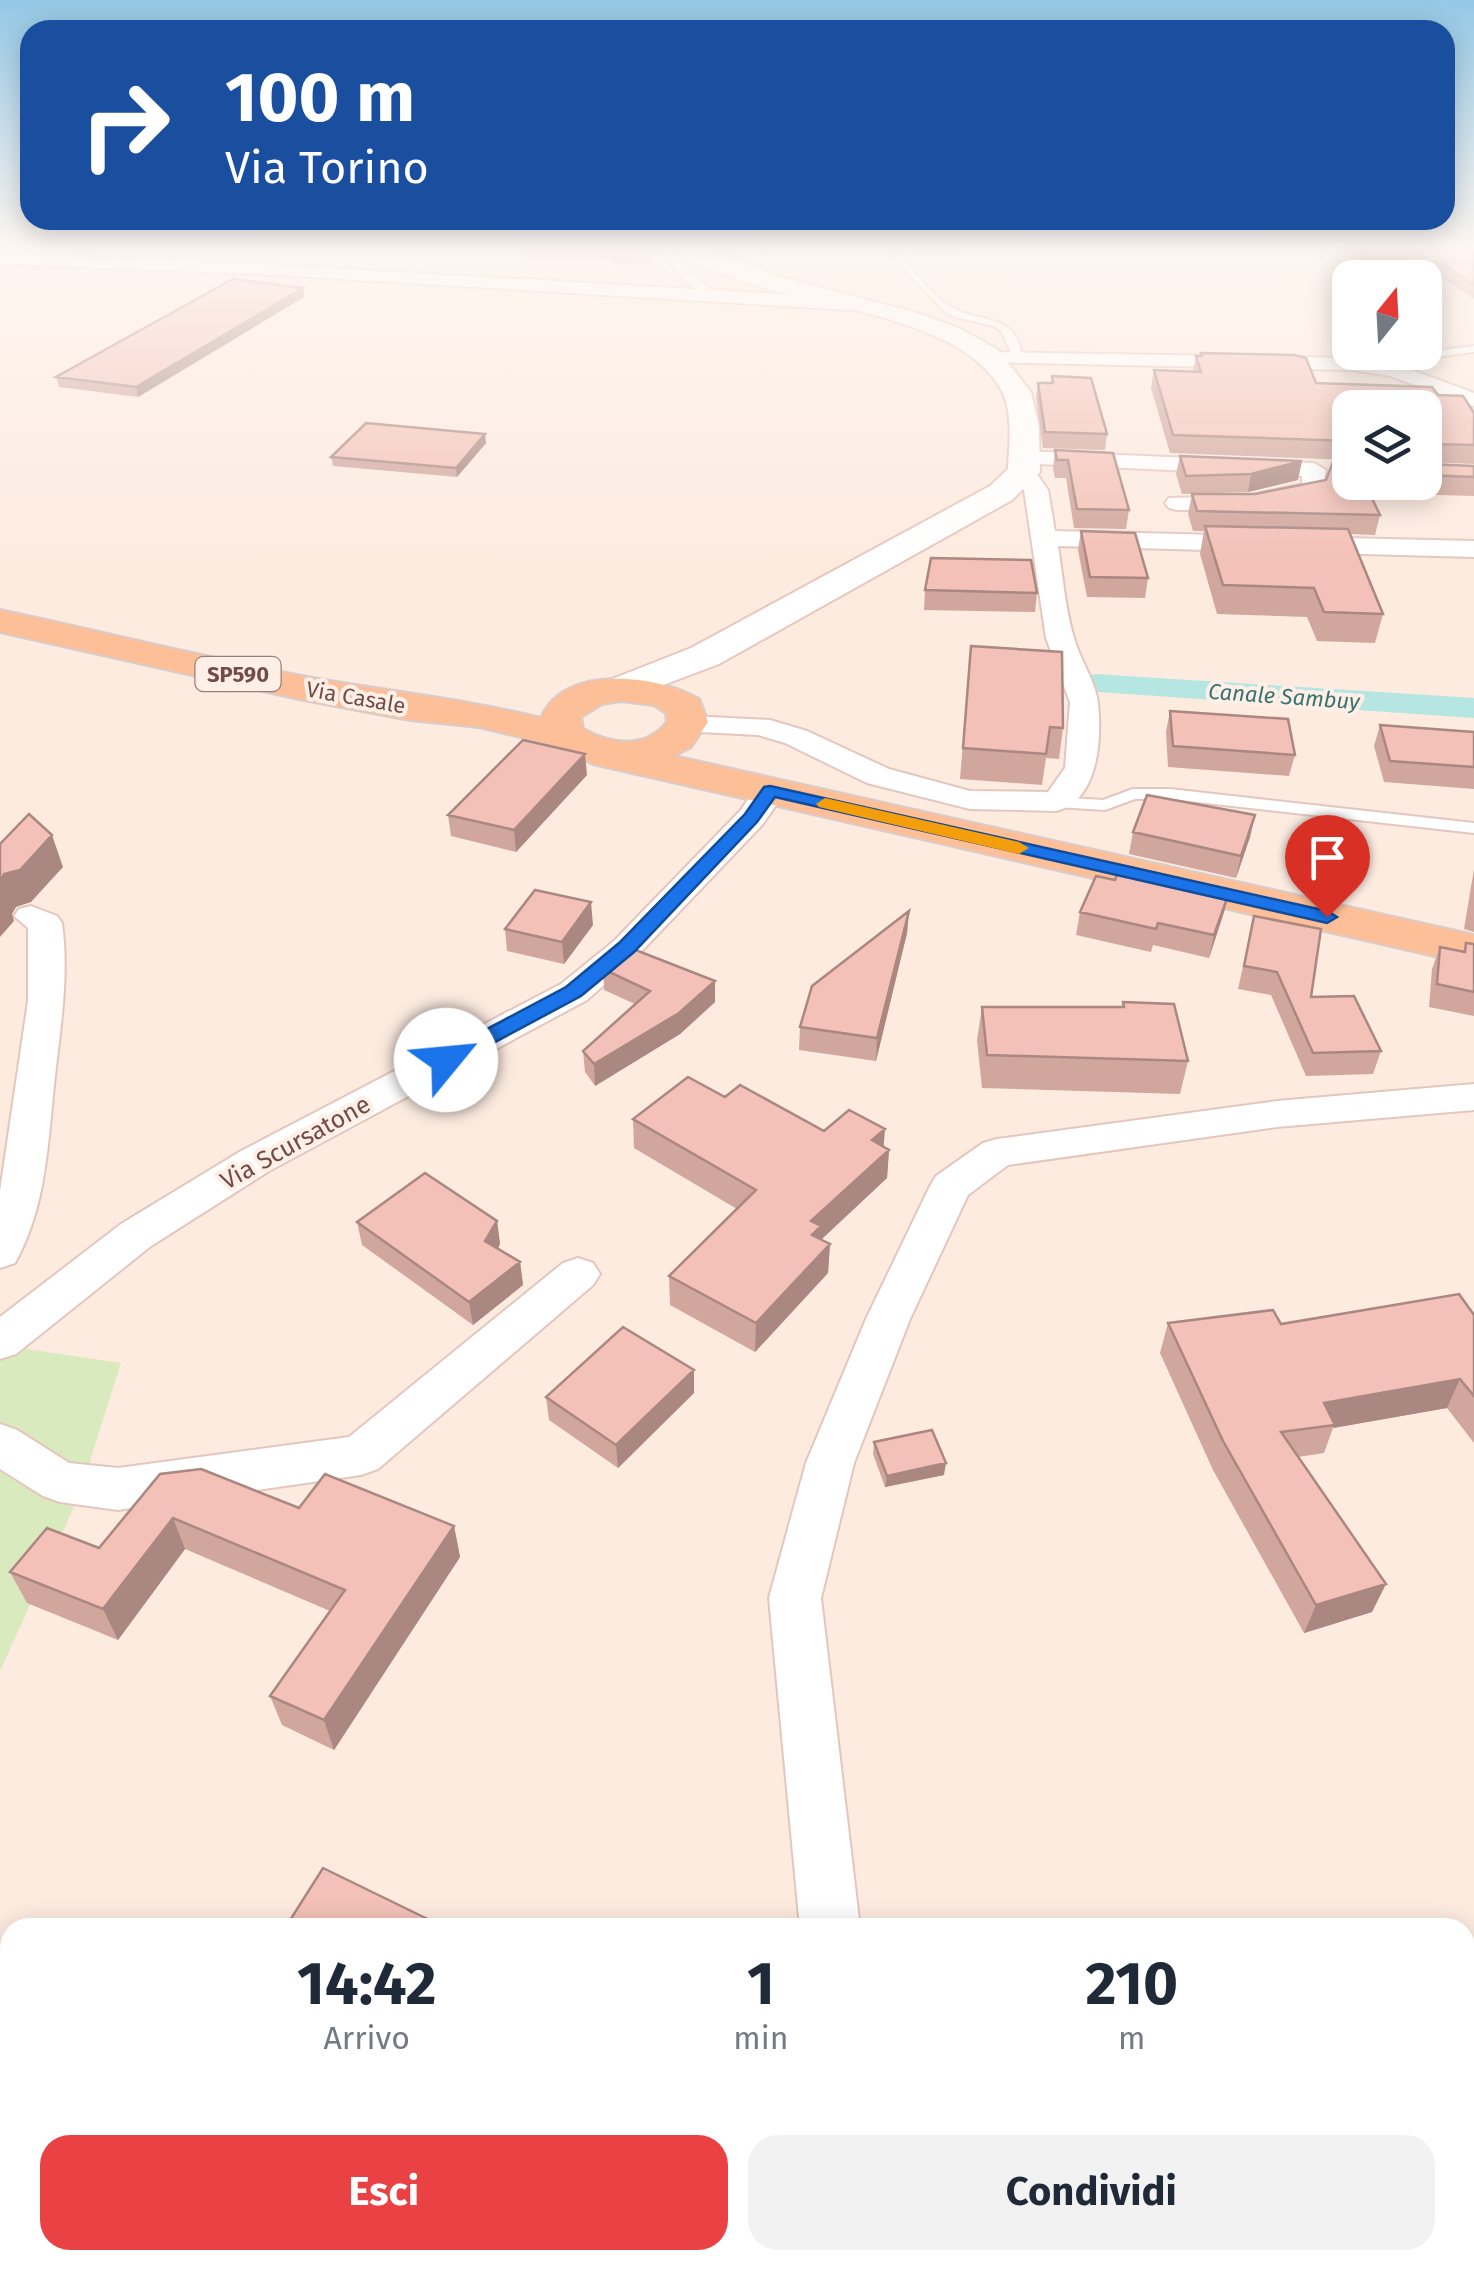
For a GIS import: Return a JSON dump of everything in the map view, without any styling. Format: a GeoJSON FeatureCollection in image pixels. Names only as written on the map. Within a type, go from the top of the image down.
{"type":"FeatureCollection","features":[{"type":"Feature","properties":{"kind":"main road"},"geometry":{"type":"LineString","coordinates":[[621,689],[704,656],[1000,493],[1024,465],[1022,409],[1005,358],[989,351]]}},
{"type":"Feature","properties":{"kind":"main road","name":"Via Casale"},"geometry":{"type":"LineString","coordinates":[[0,621],[410,708],[566,720]]}},
{"type":"Feature","properties":{"kind":"main road"},"geometry":{"type":"LineString","coordinates":[[680,725],[704,656]]}},
{"type":"Feature","properties":{"kind":"main road","name":"SP590"},"geometry":{"type":"LineString","coordinates":[[752,786],[680,725],[656,692],[621,689],[582,698],[566,720],[589,750],[1474,950]]}},
{"type":"Feature","properties":{"kind":"main road","name":"SP590"},"geometry":{"type":"LineString","coordinates":[[608,754],[631,754],[680,725]]}},
{"type":"Feature","properties":{"kind":"street"},"geometry":{"type":"LineString","coordinates":[[1005,358],[1332,365]]}},
{"type":"Feature","properties":{"kind":"street"},"geometry":{"type":"LineString","coordinates":[[1386,370],[1465,396]]}},
{"type":"Feature","properties":{"kind":"street"},"geometry":{"type":"LineString","coordinates":[[680,725],[760,726],[796,737],[878,776],[970,800],[1056,802],[1071,788],[1080,768],[1084,702],[1060,638],[1036,490],[1024,465],[1323,470],[1313,490],[1250,503],[1177,503]]}},
{"type":"Feature","properties":{"kind":"street"},"geometry":{"type":"LineString","coordinates":[[1045,538],[1474,549]]}},
{"type":"Feature","properties":{"kind":"street","name":"Via Scursatone"},"geometry":{"type":"LineString","coordinates":[[0,1342],[136,1235],[255,1161],[574,992],[626,948],[751,818],[752,786]]}},
{"type":"Feature","properties":{"kind":"street"},"geometry":{"type":"LineString","coordinates":[[0,1252],[13,1225],[27,1166],[36,1072],[48,1020],[47,934],[45,923],[31,916]]}},
{"type":"Feature","properties":{"kind":"street"},"geometry":{"type":"LineString","coordinates":[[829,1918],[796,1598],[830,1464],[888,1319],[951,1186],[996,1153],[1277,1114],[1474,1097]]}},
{"type":"Feature","properties":{"kind":"street"},"geometry":{"type":"LineString","coordinates":[[0,1444],[60,1482],[118,1489],[361,1455],[578,1274]]}},
{"type":"Feature","properties":{"kind":"lane"},"geometry":{"type":"LineString","coordinates":[[1005,358],[1007,351]]}},
{"type":"Feature","properties":{"kind":"lane"},"geometry":{"type":"LineString","coordinates":[[1056,802],[1106,806],[1132,794],[1170,794],[1474,828]]}},
{"type":"Feature","properties":{"kind":"green space"},"geometry":{"type":"Polygon","coordinates":[[[0,1345],[121,1363],[78,1498],[0,1671],[0,1345]]]}},
{"type":"Feature","properties":{"kind":"building"},"geometry":{"type":"Polygon","coordinates":[[[103,351],[197,351],[136,387],[56,377],[103,351]]]}},
{"type":"Feature","properties":{"kind":"building"},"geometry":{"type":"Polygon","coordinates":[[[1201,353],[1294,355],[1306,358],[1316,383],[1434,390],[1332,390],[1332,440],[1173,435],[1154,370],[1201,372],[1196,356],[1202,356],[1201,353]]]}},
{"type":"Feature","properties":{"kind":"building"},"geometry":{"type":"Polygon","coordinates":[[[1052,376],[1091,378],[1107,434],[1045,432],[1038,383],[1053,383],[1052,376]]]}},
{"type":"Feature","properties":{"kind":"building"},"geometry":{"type":"Polygon","coordinates":[[[1442,395],[1463,396],[1474,413],[1474,445],[1442,444],[1442,395]]]}},
{"type":"Feature","properties":{"kind":"building"},"geometry":{"type":"Polygon","coordinates":[[[366,423],[485,434],[456,468],[331,457],[366,423]]]}},
{"type":"Feature","properties":{"kind":"building"},"geometry":{"type":"Polygon","coordinates":[[[1055,450],[1113,453],[1129,510],[1077,509],[1068,460],[1057,460],[1055,450]]]}},
{"type":"Feature","properties":{"kind":"building"},"geometry":{"type":"Polygon","coordinates":[[[1180,456],[1302,461],[1251,474],[1186,476],[1180,456]]]}},
{"type":"Feature","properties":{"kind":"building"},"geometry":{"type":"Polygon","coordinates":[[[1332,465],[1332,500],[1373,500],[1380,515],[1197,511],[1192,494],[1255,494],[1326,480],[1332,465]]]}},
{"type":"Feature","properties":{"kind":"building"},"geometry":{"type":"Polygon","coordinates":[[[1442,465],[1474,466],[1474,477],[1442,476],[1442,465]]]}},
{"type":"Feature","properties":{"kind":"building"},"geometry":{"type":"Polygon","coordinates":[[[1205,526],[1348,529],[1383,614],[1324,612],[1314,588],[1223,585],[1205,526]]]}},
{"type":"Feature","properties":{"kind":"building"},"geometry":{"type":"Polygon","coordinates":[[[1081,531],[1135,533],[1148,578],[1090,577],[1081,531]]]}},
{"type":"Feature","properties":{"kind":"building"},"geometry":{"type":"Polygon","coordinates":[[[931,558],[1031,560],[1037,593],[925,590],[931,558]]]}},
{"type":"Feature","properties":{"kind":"building"},"geometry":{"type":"Polygon","coordinates":[[[971,646],[1062,652],[1063,728],[1050,727],[1046,754],[963,748],[971,646]]]}},
{"type":"Feature","properties":{"kind":"building"},"geometry":{"type":"Polygon","coordinates":[[[1170,711],[1288,719],[1295,755],[1173,746],[1170,711]]]}},
{"type":"Feature","properties":{"kind":"building"},"geometry":{"type":"Polygon","coordinates":[[[1380,725],[1474,732],[1474,767],[1390,761],[1380,725]]]}},
{"type":"Feature","properties":{"kind":"building"},"geometry":{"type":"Polygon","coordinates":[[[523,740],[585,754],[514,830],[448,815],[523,740]]]}},
{"type":"Feature","properties":{"kind":"building"},"geometry":{"type":"Polygon","coordinates":[[[1147,795],[1255,815],[1241,856],[1133,832],[1147,795]]]}},
{"type":"Feature","properties":{"kind":"building"},"geometry":{"type":"Polygon","coordinates":[[[29,814],[52,835],[20,870],[4,874],[0,882],[0,844],[29,814]]]}},
{"type":"Feature","properties":{"kind":"building"},"geometry":{"type":"Polygon","coordinates":[[[1121,865],[1230,890],[1214,935],[1158,923],[1156,929],[1080,912],[1096,876],[1115,880],[1121,865]]]}},
{"type":"Feature","properties":{"kind":"building"},"geometry":{"type":"Polygon","coordinates":[[[535,890],[591,902],[562,942],[505,929],[535,890]]]}},
{"type":"Feature","properties":{"kind":"building"},"geometry":{"type":"Polygon","coordinates":[[[909,911],[877,1038],[800,1027],[812,986],[909,911]]]}},
{"type":"Feature","properties":{"kind":"building"},"geometry":{"type":"Polygon","coordinates":[[[1254,916],[1321,929],[1311,997],[1354,996],[1381,1051],[1313,1053],[1277,972],[1244,966],[1254,916]]]}},
{"type":"Feature","properties":{"kind":"building"},"geometry":{"type":"Polygon","coordinates":[[[1466,943],[1474,944],[1474,992],[1437,984],[1440,947],[1465,952],[1466,943]]]}},
{"type":"Feature","properties":{"kind":"building"},"geometry":{"type":"Polygon","coordinates":[[[628,947],[715,981],[679,1013],[594,1064],[583,1051],[650,991],[603,969],[628,947]]]}},
{"type":"Feature","properties":{"kind":"building"},"geometry":{"type":"Polygon","coordinates":[[[1123,1002],[1174,1004],[1188,1061],[987,1055],[982,1007],[1124,1007],[1123,1002]]]}},
{"type":"Feature","properties":{"kind":"building"},"geometry":{"type":"Polygon","coordinates":[[[688,1077],[725,1097],[740,1085],[824,1131],[849,1110],[885,1129],[872,1140],[889,1150],[811,1221],[821,1226],[812,1235],[830,1244],[756,1323],[669,1276],[756,1190],[633,1119],[688,1077]]]}},
{"type":"Feature","properties":{"kind":"building"},"geometry":{"type":"Polygon","coordinates":[[[425,1173],[497,1221],[485,1241],[520,1262],[469,1302],[357,1222],[425,1173]]]}},
{"type":"Feature","properties":{"kind":"building"},"geometry":{"type":"Polygon","coordinates":[[[1459,1294],[1474,1315],[1474,1396],[1460,1379],[1324,1403],[1335,1425],[1281,1432],[1386,1584],[1316,1605],[1223,1441],[1168,1323],[1273,1310],[1281,1324],[1459,1294]]]}},
{"type":"Feature","properties":{"kind":"building"},"geometry":{"type":"Polygon","coordinates":[[[623,1327],[694,1370],[616,1445],[546,1397],[623,1327]]]}},
{"type":"Feature","properties":{"kind":"building"},"geometry":{"type":"Polygon","coordinates":[[[932,1430],[946,1463],[887,1476],[874,1442],[932,1430]]]}},
{"type":"Feature","properties":{"kind":"building"},"geometry":{"type":"Polygon","coordinates":[[[201,1469],[299,1508],[325,1474],[454,1526],[324,1720],[270,1696],[345,1590],[173,1518],[103,1609],[10,1572],[47,1528],[99,1548],[160,1474],[201,1469]]]}},
{"type":"Feature","properties":{"kind":"building"},"geometry":{"type":"Polygon","coordinates":[[[323,1868],[426,1918],[291,1918],[323,1868]]]}},
{"type":"Feature","properties":{"kind":"waterway","name":"Canale Sambuy"},"geometry":{"type":"LineString","coordinates":[[1095,684],[1474,708]]}},
{"type":"Feature","properties":{"kind":"slow traffic"},"geometry":{"type":"LineString","coordinates":[[825,804],[1019,848]]}},
{"type":"Feature","properties":{"kind":"route"},"geometry":{"type":"LineString","coordinates":[[446,1060],[574,992],[626,948],[751,818],[770,791],[1327,917]]}}]}
